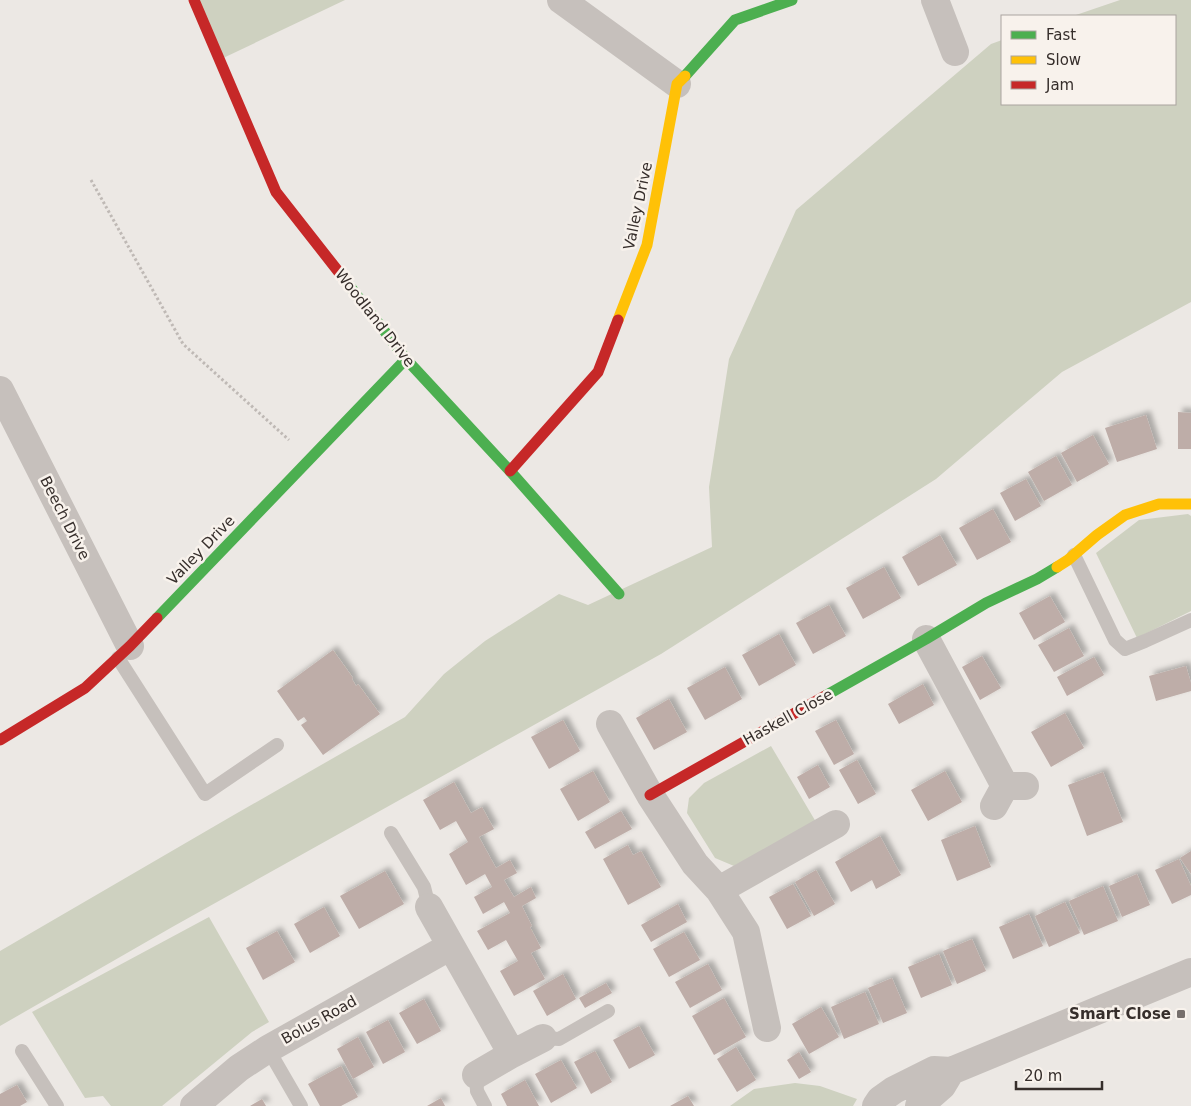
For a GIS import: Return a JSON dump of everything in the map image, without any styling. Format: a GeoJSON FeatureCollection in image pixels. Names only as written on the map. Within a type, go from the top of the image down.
{"type":"FeatureCollection","features":[{"type":"Feature","properties":{"kind":"street","name":"Woodland Drive"},"geometry":{"type":"LineString","coordinates":[[194,0],[276,192],[406,359],[510,471],[619,594]]}},
{"type":"Feature","properties":{"kind":"street"},"geometry":{"type":"LineString","coordinates":[[561,0],[677,84],[735,20],[792,0]]}},
{"type":"Feature","properties":{"kind":"street"},"geometry":{"type":"LineString","coordinates":[[935,0],[955,52]]}},
{"type":"Feature","properties":{"kind":"street","name":"Valley Drive"},"geometry":{"type":"LineString","coordinates":[[510,471],[598,372],[647,246],[677,84]]}},
{"type":"Feature","properties":{"kind":"street","name":"Valley Drive"},"geometry":{"type":"LineString","coordinates":[[0,740],[85,688],[124,652],[406,359]]}},
{"type":"Feature","properties":{"kind":"street","name":"Beech Drive"},"geometry":{"type":"LineString","coordinates":[[0,390],[124,652]]}},
{"type":"Feature","properties":{"kind":"street","name":"Haskell Close"},"geometry":{"type":"LineString","coordinates":[[650,795],[986,603],[1037,579],[1068,560],[1097,535],[1125,515],[1159,504],[1191,504]]}},
{"type":"Feature","properties":{"kind":"street"},"geometry":{"type":"LineString","coordinates":[[926,639],[1008,793]]}},
{"type":"Feature","properties":{"kind":"street"},"geometry":{"type":"LineString","coordinates":[[610,724],[650,795],[695,864],[719,890],[746,932],[767,1028]]}},
{"type":"Feature","properties":{"kind":"street"},"geometry":{"type":"LineString","coordinates":[[719,890],[836,824]]}},
{"type":"Feature","properties":{"kind":"street"},"geometry":{"type":"LineString","coordinates":[[429,907],[512,1054]]}},
{"type":"Feature","properties":{"kind":"street","name":"Bolus Road"},"geometry":{"type":"LineString","coordinates":[[194,1106],[239,1068],[268,1049],[451,946]]}},
{"type":"Feature","properties":{"kind":"street"},"geometry":{"type":"LineString","coordinates":[[876,1106],[880,1100],[894,1090],[934,1070],[951,1071],[1191,972]]}},
{"type":"Feature","properties":{"kind":"street"},"geometry":{"type":"LineString","coordinates":[[476,1075],[543,1038]]}},
{"type":"Feature","properties":{"kind":"street"},"geometry":{"type":"LineString","coordinates":[[919,1106],[942,1086],[951,1071]]}},
{"type":"Feature","properties":{"kind":"lane"},"geometry":{"type":"LineString","coordinates":[[1074,555],[1115,640],[1125,649],[1191,620]]}},
{"type":"Feature","properties":{"kind":"lane"},"geometry":{"type":"LineString","coordinates":[[124,652],[205,794],[277,745]]}},
{"type":"Feature","properties":{"kind":"lane"},"geometry":{"type":"LineString","coordinates":[[391,833],[424,888],[429,907]]}},
{"type":"Feature","properties":{"kind":"lane"},"geometry":{"type":"LineString","coordinates":[[543,1038],[559,1039],[608,1011]]}},
{"type":"Feature","properties":{"kind":"lane"},"geometry":{"type":"LineString","coordinates":[[268,1049],[301,1106]]}},
{"type":"Feature","properties":{"kind":"lane"},"geometry":{"type":"LineString","coordinates":[[22,1051],[57,1106]]}},
{"type":"Feature","properties":{"kind":"lane"},"geometry":{"type":"LineString","coordinates":[[476,1075],[476,1091],[485,1106]]}},
{"type":"Feature","properties":{"kind":"path"},"geometry":{"type":"LineString","coordinates":[[91,180],[183,344],[310,460]]}},
{"type":"Feature","properties":{"kind":"green space"},"geometry":{"type":"Polygon","coordinates":[[[192,0],[345,0],[219,60],[192,0]]]}},
{"type":"Feature","properties":{"kind":"green space"},"geometry":{"type":"Polygon","coordinates":[[[1120,0],[1191,0],[1191,302],[1062,372],[936,479],[661,654],[174,926],[0,1026],[0,951],[405,717],[444,674],[485,641],[559,594],[588,605],[712,547],[709,487],[729,359],[796,210],[991,44],[1001,40],[1001,105],[1176,105],[1176,15],[1076,15],[1120,0]]]}},
{"type":"Feature","properties":{"kind":"green space"},"geometry":{"type":"Polygon","coordinates":[[[1188,514],[1191,516],[1191,611],[1137,638],[1096,553],[1139,520],[1188,514]]]}},
{"type":"Feature","properties":{"kind":"green space"},"geometry":{"type":"Polygon","coordinates":[[[771,746],[816,822],[734,866],[715,858],[687,813],[689,798],[704,783],[771,746]]]}},
{"type":"Feature","properties":{"kind":"green space"},"geometry":{"type":"Polygon","coordinates":[[[209,917],[269,1022],[252,1032],[162,1106],[111,1106],[103,1096],[85,1098],[32,1012],[209,917]]]}},
{"type":"Feature","properties":{"kind":"green space"},"geometry":{"type":"Polygon","coordinates":[[[795,1083],[820,1086],[857,1099],[853,1106],[730,1106],[754,1089],[795,1083]]]}},
{"type":"Feature","properties":{"kind":"building"},"geometry":{"type":"Polygon","coordinates":[[[1178,412],[1191,413],[1191,449],[1178,449],[1178,412]]]}},
{"type":"Feature","properties":{"kind":"building"},"geometry":{"type":"Polygon","coordinates":[[[1146,415],[1157,449],[1117,462],[1105,428],[1146,415]]]}},
{"type":"Feature","properties":{"kind":"building"},"geometry":{"type":"Polygon","coordinates":[[[1093,435],[1109,464],[1077,482],[1061,453],[1093,435]]]}},
{"type":"Feature","properties":{"kind":"building"},"geometry":{"type":"Polygon","coordinates":[[[1056,456],[1072,485],[1044,501],[1028,472],[1056,456]]]}},
{"type":"Feature","properties":{"kind":"building"},"geometry":{"type":"Polygon","coordinates":[[[1026,479],[1041,506],[1015,521],[1000,493],[1026,479]]]}},
{"type":"Feature","properties":{"kind":"building"},"geometry":{"type":"Polygon","coordinates":[[[993,509],[1011,542],[977,560],[959,528],[993,509]]]}},
{"type":"Feature","properties":{"kind":"building"},"geometry":{"type":"Polygon","coordinates":[[[940,535],[957,565],[918,586],[902,557],[940,535]]]}},
{"type":"Feature","properties":{"kind":"building"},"geometry":{"type":"Polygon","coordinates":[[[884,567],[901,598],[863,619],[846,588],[884,567]]]}},
{"type":"Feature","properties":{"kind":"building"},"geometry":{"type":"Polygon","coordinates":[[[1050,596],[1065,622],[1034,640],[1019,613],[1050,596]]]}},
{"type":"Feature","properties":{"kind":"building"},"geometry":{"type":"Polygon","coordinates":[[[829,605],[846,636],[813,654],[796,623],[829,605]]]}},
{"type":"Feature","properties":{"kind":"building"},"geometry":{"type":"Polygon","coordinates":[[[1069,628],[1084,656],[1054,672],[1038,645],[1069,628]]]}},
{"type":"Feature","properties":{"kind":"building"},"geometry":{"type":"Polygon","coordinates":[[[779,634],[796,665],[759,686],[742,655],[779,634]]]}},
{"type":"Feature","properties":{"kind":"building"},"geometry":{"type":"Polygon","coordinates":[[[333,650],[353,678],[356,686],[358,684],[380,714],[323,755],[301,725],[307,721],[304,717],[298,721],[277,691],[333,650]]]}},
{"type":"Feature","properties":{"kind":"building"},"geometry":{"type":"Polygon","coordinates":[[[982,656],[1001,688],[980,700],[962,667],[982,656]]]}},
{"type":"Feature","properties":{"kind":"building"},"geometry":{"type":"Polygon","coordinates":[[[1094,657],[1104,675],[1067,696],[1057,677],[1094,657]]]}},
{"type":"Feature","properties":{"kind":"building"},"geometry":{"type":"Polygon","coordinates":[[[1186,666],[1191,683],[1191,691],[1156,701],[1149,676],[1186,666]]]}},
{"type":"Feature","properties":{"kind":"building"},"geometry":{"type":"Polygon","coordinates":[[[725,667],[742,699],[705,720],[687,688],[725,667]]]}},
{"type":"Feature","properties":{"kind":"building"},"geometry":{"type":"Polygon","coordinates":[[[923,684],[934,705],[899,724],[888,704],[923,684]]]}},
{"type":"Feature","properties":{"kind":"building"},"geometry":{"type":"Polygon","coordinates":[[[669,699],[687,732],[654,750],[636,718],[669,699]]]}},
{"type":"Feature","properties":{"kind":"building"},"geometry":{"type":"Polygon","coordinates":[[[1065,713],[1084,748],[1051,767],[1031,732],[1065,713]]]}},
{"type":"Feature","properties":{"kind":"building"},"geometry":{"type":"Polygon","coordinates":[[[563,720],[580,751],[549,769],[531,737],[563,720]]]}},
{"type":"Feature","properties":{"kind":"building"},"geometry":{"type":"Polygon","coordinates":[[[836,720],[854,754],[834,765],[815,731],[836,720]]]}},
{"type":"Feature","properties":{"kind":"building"},"geometry":{"type":"Polygon","coordinates":[[[857,760],[876,794],[858,804],[839,770],[857,760]]]}},
{"type":"Feature","properties":{"kind":"building"},"geometry":{"type":"Polygon","coordinates":[[[818,765],[830,787],[809,799],[797,777],[818,765]]]}},
{"type":"Feature","properties":{"kind":"building"},"geometry":{"type":"Polygon","coordinates":[[[593,771],[610,802],[578,821],[560,789],[593,771]]]}},
{"type":"Feature","properties":{"kind":"building"},"geometry":{"type":"Polygon","coordinates":[[[945,771],[962,802],[928,821],[911,790],[945,771]]]}},
{"type":"Feature","properties":{"kind":"building"},"geometry":{"type":"Polygon","coordinates":[[[1103,772],[1123,822],[1087,836],[1068,785],[1103,772]]]}},
{"type":"Feature","properties":{"kind":"building"},"geometry":{"type":"Polygon","coordinates":[[[454,782],[471,813],[482,807],[494,829],[479,837],[496,868],[510,860],[517,873],[504,880],[514,897],[531,887],[536,898],[522,906],[541,948],[531,953],[545,979],[514,996],[500,971],[518,961],[506,940],[488,950],[477,931],[510,913],[504,902],[483,914],[474,897],[492,887],[485,874],[466,885],[449,854],[468,842],[456,821],[440,830],[423,800],[454,782]]]}},
{"type":"Feature","properties":{"kind":"building"},"geometry":{"type":"Polygon","coordinates":[[[621,811],[632,829],[595,849],[585,832],[621,811]]]}},
{"type":"Feature","properties":{"kind":"building"},"geometry":{"type":"Polygon","coordinates":[[[975,826],[991,867],[957,881],[941,840],[975,826]]]}},
{"type":"Feature","properties":{"kind":"building"},"geometry":{"type":"Polygon","coordinates":[[[880,836],[901,875],[876,889],[872,880],[851,892],[835,862],[880,836]]]}},
{"type":"Feature","properties":{"kind":"building"},"geometry":{"type":"Polygon","coordinates":[[[628,845],[633,855],[641,851],[661,887],[628,905],[603,859],[628,845]]]}},
{"type":"Feature","properties":{"kind":"building"},"geometry":{"type":"Polygon","coordinates":[[[1191,851],[1191,874],[1180,858],[1191,851]]]}},
{"type":"Feature","properties":{"kind":"building"},"geometry":{"type":"Polygon","coordinates":[[[1179,859],[1191,886],[1191,895],[1172,904],[1155,870],[1179,859]]]}},
{"type":"Feature","properties":{"kind":"building"},"geometry":{"type":"Polygon","coordinates":[[[816,870],[835,904],[814,916],[795,882],[816,870]]]}},
{"type":"Feature","properties":{"kind":"building"},"geometry":{"type":"Polygon","coordinates":[[[385,871],[404,904],[359,929],[340,896],[385,871]]]}},
{"type":"Feature","properties":{"kind":"building"},"geometry":{"type":"Polygon","coordinates":[[[1137,874],[1150,905],[1122,917],[1109,886],[1137,874]]]}},
{"type":"Feature","properties":{"kind":"building"},"geometry":{"type":"Polygon","coordinates":[[[793,884],[811,916],[787,929],[769,897],[793,884]]]}},
{"type":"Feature","properties":{"kind":"building"},"geometry":{"type":"Polygon","coordinates":[[[1103,886],[1118,921],[1084,935],[1069,901],[1103,886]]]}},
{"type":"Feature","properties":{"kind":"building"},"geometry":{"type":"Polygon","coordinates":[[[1065,902],[1080,933],[1049,947],[1035,916],[1065,902]]]}},
{"type":"Feature","properties":{"kind":"building"},"geometry":{"type":"Polygon","coordinates":[[[678,904],[687,922],[651,942],[641,925],[678,904]]]}},
{"type":"Feature","properties":{"kind":"building"},"geometry":{"type":"Polygon","coordinates":[[[324,907],[340,936],[310,953],[294,924],[324,907]]]}},
{"type":"Feature","properties":{"kind":"building"},"geometry":{"type":"Polygon","coordinates":[[[1029,914],[1043,946],[1013,959],[999,927],[1029,914]]]}},
{"type":"Feature","properties":{"kind":"building"},"geometry":{"type":"Polygon","coordinates":[[[277,931],[295,962],[263,980],[246,948],[277,931]]]}},
{"type":"Feature","properties":{"kind":"building"},"geometry":{"type":"Polygon","coordinates":[[[684,932],[700,960],[669,977],[653,949],[684,932]]]}},
{"type":"Feature","properties":{"kind":"building"},"geometry":{"type":"Polygon","coordinates":[[[972,939],[986,971],[957,984],[943,951],[972,939]]]}},
{"type":"Feature","properties":{"kind":"building"},"geometry":{"type":"Polygon","coordinates":[[[939,954],[952,985],[921,998],[908,967],[939,954]]]}},
{"type":"Feature","properties":{"kind":"building"},"geometry":{"type":"Polygon","coordinates":[[[708,964],[722,990],[690,1008],[675,982],[708,964]]]}},
{"type":"Feature","properties":{"kind":"building"},"geometry":{"type":"Polygon","coordinates":[[[563,974],[576,999],[547,1016],[533,991],[563,974]]]}},
{"type":"Feature","properties":{"kind":"building"},"geometry":{"type":"Polygon","coordinates":[[[892,978],[907,1013],[883,1023],[868,988],[892,978]]]}},
{"type":"Feature","properties":{"kind":"building"},"geometry":{"type":"Polygon","coordinates":[[[606,983],[612,993],[585,1008],[579,998],[606,983]]]}},
{"type":"Feature","properties":{"kind":"building"},"geometry":{"type":"Polygon","coordinates":[[[865,992],[879,1024],[844,1039],[831,1007],[865,992]]]}},
{"type":"Feature","properties":{"kind":"building"},"geometry":{"type":"Polygon","coordinates":[[[724,998],[746,1037],[714,1055],[692,1016],[724,998]]]}},
{"type":"Feature","properties":{"kind":"building"},"geometry":{"type":"Polygon","coordinates":[[[424,999],[441,1031],[417,1044],[399,1013],[424,999]]]}},
{"type":"Feature","properties":{"kind":"building"},"geometry":{"type":"Polygon","coordinates":[[[821,1007],[839,1037],[809,1054],[792,1024],[821,1007]]]}},
{"type":"Feature","properties":{"kind":"building"},"geometry":{"type":"Polygon","coordinates":[[[388,1020],[405,1052],[383,1064],[366,1032],[388,1020]]]}},
{"type":"Feature","properties":{"kind":"building"},"geometry":{"type":"Polygon","coordinates":[[[639,1026],[655,1055],[629,1069],[613,1040],[639,1026]]]}},
{"type":"Feature","properties":{"kind":"building"},"geometry":{"type":"Polygon","coordinates":[[[358,1037],[374,1067],[353,1079],[337,1049],[358,1037]]]}},
{"type":"Feature","properties":{"kind":"building"},"geometry":{"type":"Polygon","coordinates":[[[736,1047],[756,1080],[737,1092],[717,1059],[736,1047]]]}},
{"type":"Feature","properties":{"kind":"building"},"geometry":{"type":"Polygon","coordinates":[[[595,1051],[612,1082],[591,1094],[574,1062],[595,1051]]]}},
{"type":"Feature","properties":{"kind":"building"},"geometry":{"type":"Polygon","coordinates":[[[799,1052],[811,1072],[799,1079],[787,1060],[799,1052]]]}},
{"type":"Feature","properties":{"kind":"building"},"geometry":{"type":"Polygon","coordinates":[[[561,1060],[577,1088],[551,1103],[535,1074],[561,1060]]]}},
{"type":"Feature","properties":{"kind":"building"},"geometry":{"type":"Polygon","coordinates":[[[341,1066],[358,1097],[341,1106],[320,1106],[308,1084],[341,1066]]]}},
{"type":"Feature","properties":{"kind":"building"},"geometry":{"type":"Polygon","coordinates":[[[525,1080],[539,1106],[507,1106],[501,1094],[525,1080]]]}},
{"type":"Feature","properties":{"kind":"building"},"geometry":{"type":"Polygon","coordinates":[[[17,1085],[27,1102],[20,1106],[0,1106],[0,1094],[17,1085]]]}},
{"type":"Feature","properties":{"kind":"building"},"geometry":{"type":"Polygon","coordinates":[[[688,1096],[694,1106],[670,1106],[688,1096]]]}},
{"type":"Feature","properties":{"kind":"building"},"geometry":{"type":"Polygon","coordinates":[[[441,1098],[445,1106],[427,1106],[441,1098]]]}},
{"type":"Feature","properties":{"kind":"building"},"geometry":{"type":"Polygon","coordinates":[[[262,1099],[266,1106],[250,1106],[262,1099]]]}},
{"type":"Feature","properties":{"kind":"traffic: fast"},"geometry":{"type":"LineString","coordinates":[[685,76],[735,20],[792,0]]}},
{"type":"Feature","properties":{"kind":"traffic: fast"},"geometry":{"type":"LineString","coordinates":[[345,280],[406,359],[510,471],[619,594]]}},
{"type":"Feature","properties":{"kind":"traffic: fast"},"geometry":{"type":"LineString","coordinates":[[157,618],[406,359]]}},
{"type":"Feature","properties":{"kind":"traffic: fast"},"geometry":{"type":"LineString","coordinates":[[825,696],[986,603],[1037,579],[1057,567]]}},
{"type":"Feature","properties":{"kind":"traffic: slow"},"geometry":{"type":"LineString","coordinates":[[618,320],[647,245],[677,84],[685,76]]}},
{"type":"Feature","properties":{"kind":"traffic: slow"},"geometry":{"type":"LineString","coordinates":[[1057,567],[1125,515],[1159,504],[1191,504]]}},
{"type":"Feature","properties":{"kind":"traffic: jam"},"geometry":{"type":"LineString","coordinates":[[194,0],[276,192],[345,280]]}},
{"type":"Feature","properties":{"kind":"traffic: jam"},"geometry":{"type":"LineString","coordinates":[[510,471],[598,372],[618,320]]}},
{"type":"Feature","properties":{"kind":"traffic: jam"},"geometry":{"type":"LineString","coordinates":[[0,740],[85,688],[157,618]]}},
{"type":"Feature","properties":{"kind":"traffic: jam"},"geometry":{"type":"LineString","coordinates":[[650,795],[825,696]]}},
{"type":"Feature","properties":{"kind":"place","name":"Smart Close"},"geometry":{"type":"Point","coordinates":[1181,1014]}}]}
